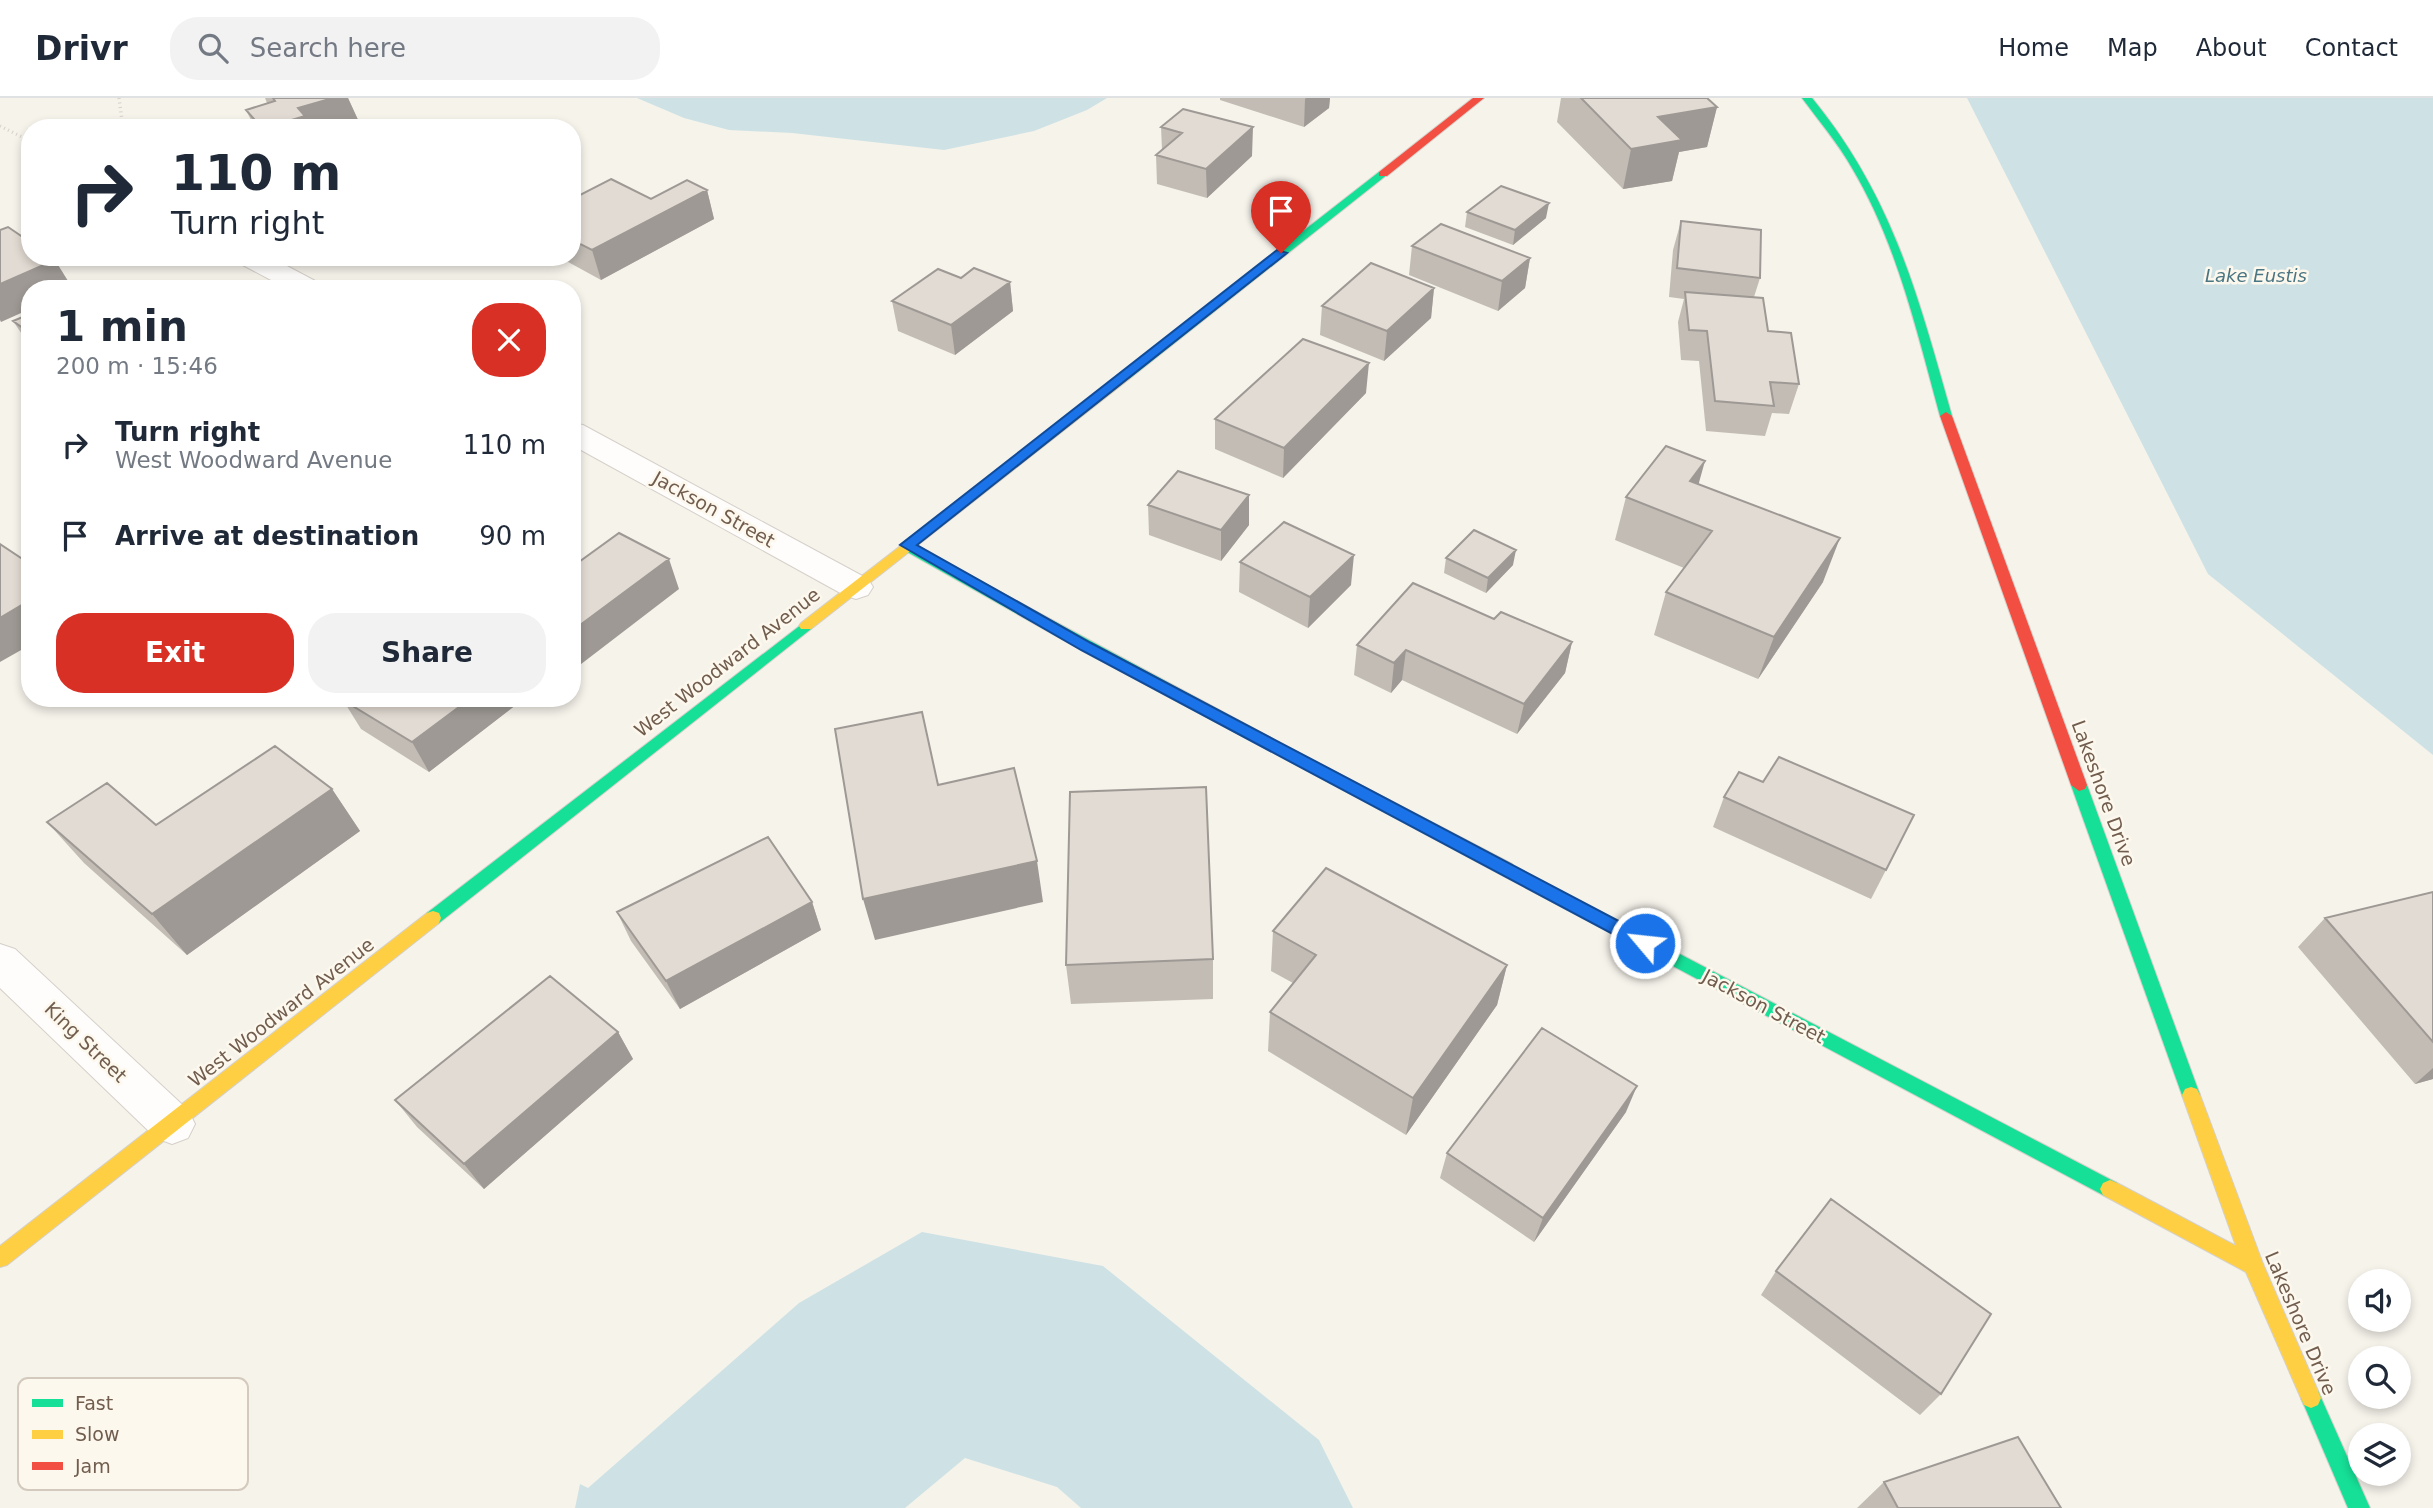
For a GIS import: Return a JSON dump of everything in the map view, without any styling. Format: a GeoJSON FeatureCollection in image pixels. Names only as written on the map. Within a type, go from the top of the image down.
{"type":"FeatureCollection","features":[{"type":"Feature","properties":{"kind":"street","name":"West Woodward Avenue"},"geometry":{"type":"LineString","coordinates":[[0,1258],[1479,98]]}},
{"type":"Feature","properties":{"kind":"street","name":"Lakeshore Drive"},"geometry":{"type":"LineString","coordinates":[[1807,98],[1829,122],[1860,169],[1902,264],[1948,425],[2253,1265],[2359,1508]]}},
{"type":"Feature","properties":{"kind":"street"},"geometry":{"type":"LineString","coordinates":[[266,266],[292,280]]}},
{"type":"Feature","properties":{"kind":"street","name":"Jackson Street"},"geometry":{"type":"LineString","coordinates":[[581,437],[856,587]]}},
{"type":"Feature","properties":{"kind":"street","name":"Jackson Street"},"geometry":{"type":"LineString","coordinates":[[907,545],[1086,646],[2253,1265]]}},
{"type":"Feature","properties":{"kind":"street","name":"King Street"},"geometry":{"type":"LineString","coordinates":[[0,961],[172,1124]]}},
{"type":"Feature","properties":{"kind":"path"},"geometry":{"type":"LineString","coordinates":[[119,98],[121,119]]}},
{"type":"Feature","properties":{"kind":"path"},"geometry":{"type":"LineString","coordinates":[[0,125],[21,136]]}},
{"type":"Feature","properties":{"kind":"water"},"geometry":{"type":"Polygon","coordinates":[[[637,98],[1107,98],[1087,110],[1034,131],[944,150],[792,133],[729,130],[684,118],[637,98]]]}},
{"type":"Feature","properties":{"kind":"water","name":"Lake Eustis"},"geometry":{"type":"Polygon","coordinates":[[[1967,98],[2433,98],[2433,755],[2208,574],[1967,98]]]}},
{"type":"Feature","properties":{"kind":"water"},"geometry":{"type":"Polygon","coordinates":[[[922,1232],[1103,1266],[1319,1440],[1353,1508],[1081,1508],[1057,1487],[965,1458],[905,1508],[575,1508],[580,1484],[588,1488],[799,1303],[922,1232]]]}},
{"type":"Feature","properties":{"kind":"building"},"geometry":{"type":"Polygon","coordinates":[[[273,98],[333,98],[298,108],[305,116],[295,119],[254,119],[246,110],[275,101],[273,98]]]}},
{"type":"Feature","properties":{"kind":"building"},"geometry":{"type":"Polygon","coordinates":[[[1581,98],[1707,98],[1717,107],[1658,117],[1682,140],[1631,149],[1581,98]]]}},
{"type":"Feature","properties":{"kind":"building"},"geometry":{"type":"Polygon","coordinates":[[[1183,109],[1253,127],[1206,169],[1156,155],[1182,133],[1161,127],[1183,109]]]}},
{"type":"Feature","properties":{"kind":"building"},"geometry":{"type":"Polygon","coordinates":[[[611,179],[651,199],[687,180],[707,190],[592,250],[581,244],[581,194],[611,179]]]}},
{"type":"Feature","properties":{"kind":"building"},"geometry":{"type":"Polygon","coordinates":[[[1501,186],[1549,203],[1515,230],[1467,212],[1501,186]]]}},
{"type":"Feature","properties":{"kind":"building"},"geometry":{"type":"Polygon","coordinates":[[[1681,221],[1761,230],[1760,278],[1677,268],[1681,221]]]}},
{"type":"Feature","properties":{"kind":"building"},"geometry":{"type":"Polygon","coordinates":[[[1441,224],[1530,258],[1502,281],[1412,246],[1441,224]]]}},
{"type":"Feature","properties":{"kind":"building"},"geometry":{"type":"Polygon","coordinates":[[[8,227],[21,236],[21,266],[41,266],[0,284],[0,230],[8,227]]]}},
{"type":"Feature","properties":{"kind":"building"},"geometry":{"type":"Polygon","coordinates":[[[1371,263],[1434,288],[1387,331],[1322,306],[1371,263]]]}},
{"type":"Feature","properties":{"kind":"building"},"geometry":{"type":"Polygon","coordinates":[[[974,268],[1010,282],[951,325],[892,301],[938,269],[961,278],[974,268]]]}},
{"type":"Feature","properties":{"kind":"building"},"geometry":{"type":"Polygon","coordinates":[[[1685,292],[1763,298],[1768,331],[1791,333],[1799,384],[1770,382],[1774,406],[1715,401],[1707,331],[1689,330],[1685,292]]]}},
{"type":"Feature","properties":{"kind":"building"},"geometry":{"type":"Polygon","coordinates":[[[21,318],[21,327],[13,321],[21,318]]]}},
{"type":"Feature","properties":{"kind":"building"},"geometry":{"type":"Polygon","coordinates":[[[1303,339],[1369,363],[1284,448],[1215,419],[1303,339]]]}},
{"type":"Feature","properties":{"kind":"building"},"geometry":{"type":"Polygon","coordinates":[[[1666,446],[1705,461],[1690,481],[1840,538],[1774,637],[1666,592],[1712,531],[1626,497],[1666,446]]]}},
{"type":"Feature","properties":{"kind":"building"},"geometry":{"type":"Polygon","coordinates":[[[1178,471],[1249,495],[1221,530],[1148,505],[1178,471]]]}},
{"type":"Feature","properties":{"kind":"building"},"geometry":{"type":"Polygon","coordinates":[[[1284,522],[1354,555],[1310,597],[1240,562],[1284,522]]]}},
{"type":"Feature","properties":{"kind":"building"},"geometry":{"type":"Polygon","coordinates":[[[1474,530],[1516,550],[1488,578],[1446,558],[1474,530]]]}},
{"type":"Feature","properties":{"kind":"building"},"geometry":{"type":"Polygon","coordinates":[[[619,533],[669,559],[581,624],[581,560],[619,533]]]}},
{"type":"Feature","properties":{"kind":"building"},"geometry":{"type":"Polygon","coordinates":[[[0,544],[21,558],[21,605],[0,618],[0,544]]]}},
{"type":"Feature","properties":{"kind":"building"},"geometry":{"type":"Polygon","coordinates":[[[1413,583],[1494,619],[1501,612],[1572,642],[1524,704],[1406,650],[1394,663],[1357,645],[1413,583]]]}},
{"type":"Feature","properties":{"kind":"building"},"geometry":{"type":"Polygon","coordinates":[[[354,707],[459,707],[412,742],[354,707]]]}},
{"type":"Feature","properties":{"kind":"building"},"geometry":{"type":"Polygon","coordinates":[[[922,712],[938,785],[1014,768],[1037,861],[863,899],[835,729],[922,712]]]}},
{"type":"Feature","properties":{"kind":"building"},"geometry":{"type":"Polygon","coordinates":[[[275,746],[332,789],[152,914],[47,822],[107,783],[156,825],[275,746]]]}},
{"type":"Feature","properties":{"kind":"building"},"geometry":{"type":"Polygon","coordinates":[[[1779,757],[1914,815],[1886,870],[1724,797],[1739,772],[1763,782],[1779,757]]]}},
{"type":"Feature","properties":{"kind":"building"},"geometry":{"type":"Polygon","coordinates":[[[1206,787],[1213,959],[1066,965],[1070,792],[1206,787]]]}},
{"type":"Feature","properties":{"kind":"building"},"geometry":{"type":"Polygon","coordinates":[[[768,837],[812,902],[666,981],[617,912],[768,837]]]}},
{"type":"Feature","properties":{"kind":"building"},"geometry":{"type":"Polygon","coordinates":[[[1326,868],[1507,965],[1413,1098],[1270,1012],[1316,955],[1273,931],[1326,868]]]}},
{"type":"Feature","properties":{"kind":"building"},"geometry":{"type":"Polygon","coordinates":[[[2433,892],[2433,1042],[2325,918],[2433,892]]]}},
{"type":"Feature","properties":{"kind":"building"},"geometry":{"type":"Polygon","coordinates":[[[550,976],[618,1032],[464,1164],[395,1100],[550,976]]]}},
{"type":"Feature","properties":{"kind":"building"},"geometry":{"type":"Polygon","coordinates":[[[1542,1028],[1637,1086],[1543,1218],[1447,1153],[1542,1028]]]}},
{"type":"Feature","properties":{"kind":"building"},"geometry":{"type":"Polygon","coordinates":[[[1831,1199],[1991,1314],[1941,1394],[1776,1271],[1831,1199]]]}},
{"type":"Feature","properties":{"kind":"building"},"geometry":{"type":"Polygon","coordinates":[[[2018,1437],[2061,1508],[1898,1508],[1884,1482],[2018,1437]]]}},
{"type":"Feature","properties":{"kind":"traffic: fast"},"geometry":{"type":"LineString","coordinates":[[1807,98],[1835,132],[1878,208],[1909,289],[1946,416]]}},
{"type":"Feature","properties":{"kind":"traffic: fast"},"geometry":{"type":"LineString","coordinates":[[1125,376],[1383,174]]}},
{"type":"Feature","properties":{"kind":"traffic: fast"},"geometry":{"type":"LineString","coordinates":[[907,546],[1268,743]]}},
{"type":"Feature","properties":{"kind":"traffic: fast"},"geometry":{"type":"LineString","coordinates":[[433,918],[806,626]]}},
{"type":"Feature","properties":{"kind":"traffic: fast"},"geometry":{"type":"LineString","coordinates":[[2079,785],[2191,1095]]}},
{"type":"Feature","properties":{"kind":"traffic: fast"},"geometry":{"type":"LineString","coordinates":[[1506,869],[2110,1189]]}},
{"type":"Feature","properties":{"kind":"traffic: fast"},"geometry":{"type":"LineString","coordinates":[[2311,1398],[2359,1508]]}},
{"type":"Feature","properties":{"kind":"traffic: slow"},"geometry":{"type":"LineString","coordinates":[[806,626],[1125,376]]}},
{"type":"Feature","properties":{"kind":"traffic: slow"},"geometry":{"type":"LineString","coordinates":[[1268,743],[1506,869]]}},
{"type":"Feature","properties":{"kind":"traffic: slow"},"geometry":{"type":"LineString","coordinates":[[0,1258],[433,918]]}},
{"type":"Feature","properties":{"kind":"traffic: slow"},"geometry":{"type":"LineString","coordinates":[[2191,1095],[2253,1265],[2311,1398]]}},
{"type":"Feature","properties":{"kind":"traffic: slow"},"geometry":{"type":"LineString","coordinates":[[2110,1189],[2253,1265]]}},
{"type":"Feature","properties":{"kind":"traffic: jam"},"geometry":{"type":"LineString","coordinates":[[1383,174],[1479,98]]}},
{"type":"Feature","properties":{"kind":"traffic: jam"},"geometry":{"type":"LineString","coordinates":[[1946,416],[2079,785]]}},
{"type":"Feature","properties":{"kind":"route"},"geometry":{"type":"LineString","coordinates":[[1281,253],[907,545],[1086,646],[1645,943]]}}]}
